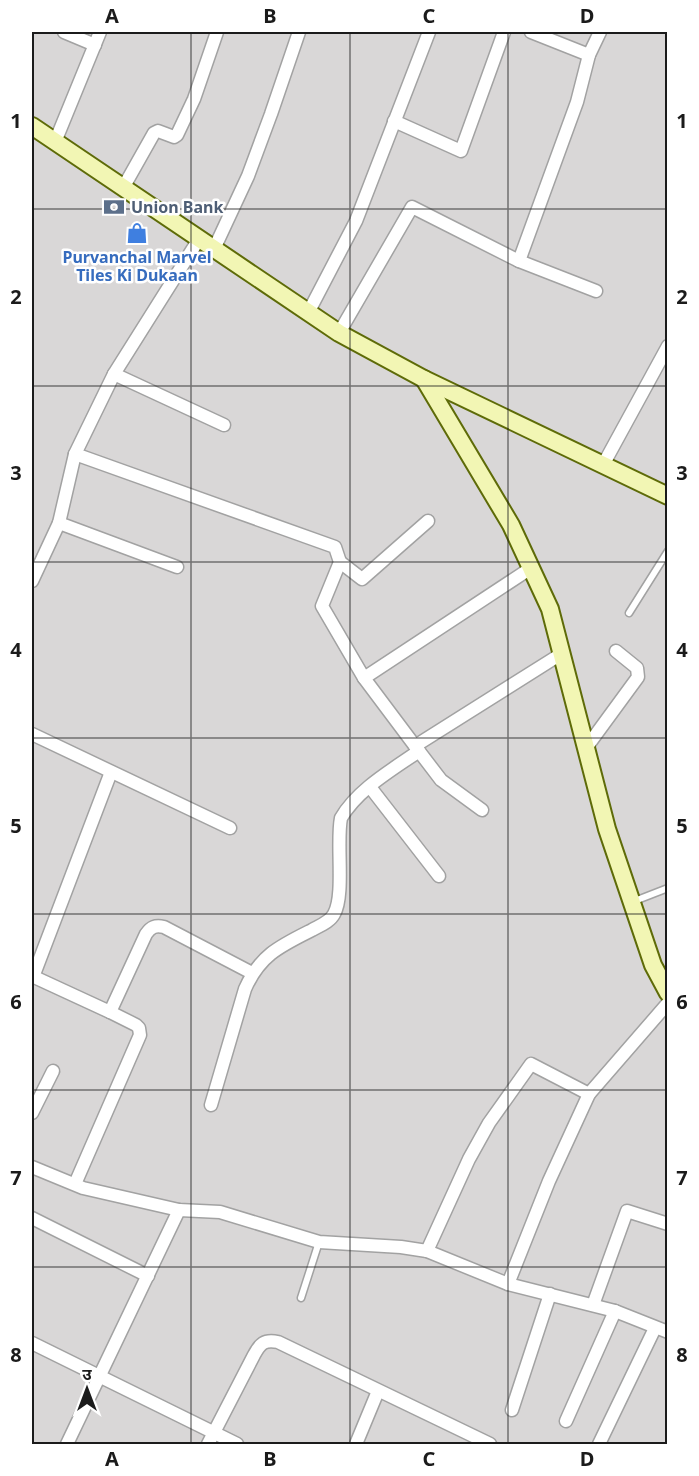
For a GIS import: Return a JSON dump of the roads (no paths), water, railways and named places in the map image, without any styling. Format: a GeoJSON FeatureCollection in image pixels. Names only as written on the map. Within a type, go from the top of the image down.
{"type":"FeatureCollection","features":[{"type":"Feature","properties":{"kind":"street"},"geometry":{"type":"LineString","coordinates":[[64,32],[94,45]]}},
{"type":"Feature","properties":{"kind":"street"},"geometry":{"type":"LineString","coordinates":[[55,142],[100,32]]}},
{"type":"Feature","properties":{"kind":"street"},"geometry":{"type":"LineString","coordinates":[[123,188],[154,132],[158,131],[170,136],[177,135],[194,99],[216,32]]}},
{"type":"Feature","properties":{"kind":"street"},"geometry":{"type":"LineString","coordinates":[[214,249],[248,177],[299,32]]}},
{"type":"Feature","properties":{"kind":"street"},"geometry":{"type":"LineString","coordinates":[[308,313],[356,221],[429,32]]}},
{"type":"Feature","properties":{"kind":"street"},"geometry":{"type":"LineString","coordinates":[[394,121],[461,151],[504,32]]}},
{"type":"Feature","properties":{"kind":"street"},"geometry":{"type":"LineString","coordinates":[[531,32],[589,55]]}},
{"type":"Feature","properties":{"kind":"street"},"geometry":{"type":"LineString","coordinates":[[519,261],[577,102],[589,55],[600,32]]}},
{"type":"Feature","properties":{"kind":"street"},"geometry":{"type":"LineString","coordinates":[[32,128],[339,333],[424,380],[668,496]]}},
{"type":"Feature","properties":{"kind":"street"},"geometry":{"type":"LineString","coordinates":[[339,333],[412,207],[519,261],[596,291]]}},
{"type":"Feature","properties":{"kind":"street"},"geometry":{"type":"LineString","coordinates":[[32,581],[59,523],[75,454],[114,374],[199,239]]}},
{"type":"Feature","properties":{"kind":"street"},"geometry":{"type":"LineString","coordinates":[[603,465],[668,346]]}},
{"type":"Feature","properties":{"kind":"street"},"geometry":{"type":"LineString","coordinates":[[114,374],[224,425]]}},
{"type":"Feature","properties":{"kind":"street"},"geometry":{"type":"LineString","coordinates":[[424,380],[511,525],[550,609],[607,829],[653,965],[668,993]]}},
{"type":"Feature","properties":{"kind":"street"},"geometry":{"type":"LineString","coordinates":[[75,454],[335,547],[340,562],[362,579],[428,521]]}},
{"type":"Feature","properties":{"kind":"street"},"geometry":{"type":"LineString","coordinates":[[59,523],[177,567]]}},
{"type":"Feature","properties":{"kind":"street"},"geometry":{"type":"LineString","coordinates":[[340,562],[322,606],[364,678],[441,780],[482,810]]}},
{"type":"Feature","properties":{"kind":"street"},"geometry":{"type":"LineString","coordinates":[[364,678],[531,568]]}},
{"type":"Feature","properties":{"kind":"street"},"geometry":{"type":"LineString","coordinates":[[586,748],[638,677],[637,668],[616,651]]}},
{"type":"Feature","properties":{"kind":"street"},"geometry":{"type":"LineString","coordinates":[[211,1105],[245,989],[252,973],[262,960],[279,947],[322,924],[335,913],[341,818],[345,811],[370,787],[417,749],[561,654]]}},
{"type":"Feature","properties":{"kind":"street"},"geometry":{"type":"LineString","coordinates":[[32,734],[230,828]]}},
{"type":"Feature","properties":{"kind":"street"},"geometry":{"type":"LineString","coordinates":[[75,1184],[140,1035],[139,1028],[110,1012],[32,977],[111,771]]}},
{"type":"Feature","properties":{"kind":"street"},"geometry":{"type":"LineString","coordinates":[[370,787],[439,876]]}},
{"type":"Feature","properties":{"kind":"street"},"geometry":{"type":"LineString","coordinates":[[110,1012],[146,934],[153,926],[164,927],[252,973]]}},
{"type":"Feature","properties":{"kind":"street"},"geometry":{"type":"LineString","coordinates":[[508,1284],[549,1180],[589,1094],[668,1003]]}},
{"type":"Feature","properties":{"kind":"street"},"geometry":{"type":"LineString","coordinates":[[427,1251],[469,1159],[489,1123],[531,1064],[589,1094]]}},
{"type":"Feature","properties":{"kind":"street"},"geometry":{"type":"LineString","coordinates":[[32,1113],[53,1071]]}},
{"type":"Feature","properties":{"kind":"street"},"geometry":{"type":"LineString","coordinates":[[32,1167],[83,1188],[179,1210],[220,1212],[319,1242],[401,1247],[427,1251],[508,1284],[615,1311],[661,1330],[599,1444]]}},
{"type":"Feature","properties":{"kind":"street"},"geometry":{"type":"LineString","coordinates":[[68,1444],[179,1210]]}},
{"type":"Feature","properties":{"kind":"street"},"geometry":{"type":"LineString","coordinates":[[593,1305],[627,1211],[668,1224]]}},
{"type":"Feature","properties":{"kind":"street"},"geometry":{"type":"LineString","coordinates":[[32,1218],[148,1276]]}},
{"type":"Feature","properties":{"kind":"street"},"geometry":{"type":"LineString","coordinates":[[512,1410],[550,1294]]}},
{"type":"Feature","properties":{"kind":"street"},"geometry":{"type":"LineString","coordinates":[[566,1421],[615,1311]]}},
{"type":"Feature","properties":{"kind":"street"},"geometry":{"type":"LineString","coordinates":[[211,1439],[259,1345],[267,1341],[278,1342],[490,1444]]}},
{"type":"Feature","properties":{"kind":"street"},"geometry":{"type":"LineString","coordinates":[[32,1343],[211,1439],[237,1444]]}},
{"type":"Feature","properties":{"kind":"street"},"geometry":{"type":"LineString","coordinates":[[356,1444],[378,1391]]}},
{"type":"Feature","properties":{"kind":"lane"},"geometry":{"type":"LineString","coordinates":[[629,613],[668,551]]}},
{"type":"Feature","properties":{"kind":"lane"},"geometry":{"type":"LineString","coordinates":[[631,902],[668,888]]}},
{"type":"Feature","properties":{"kind":"lane"},"geometry":{"type":"LineString","coordinates":[[301,1298],[319,1242]]}},
{"type":"Feature","properties":{"kind":"place","name":"Union Bank"},"geometry":{"type":"Point","coordinates":[114,207]}},
{"type":"Feature","properties":{"kind":"place","name":"Purvanchal Marvel Tiles Ki Dukaan"},"geometry":{"type":"Point","coordinates":[137,233]}}]}
